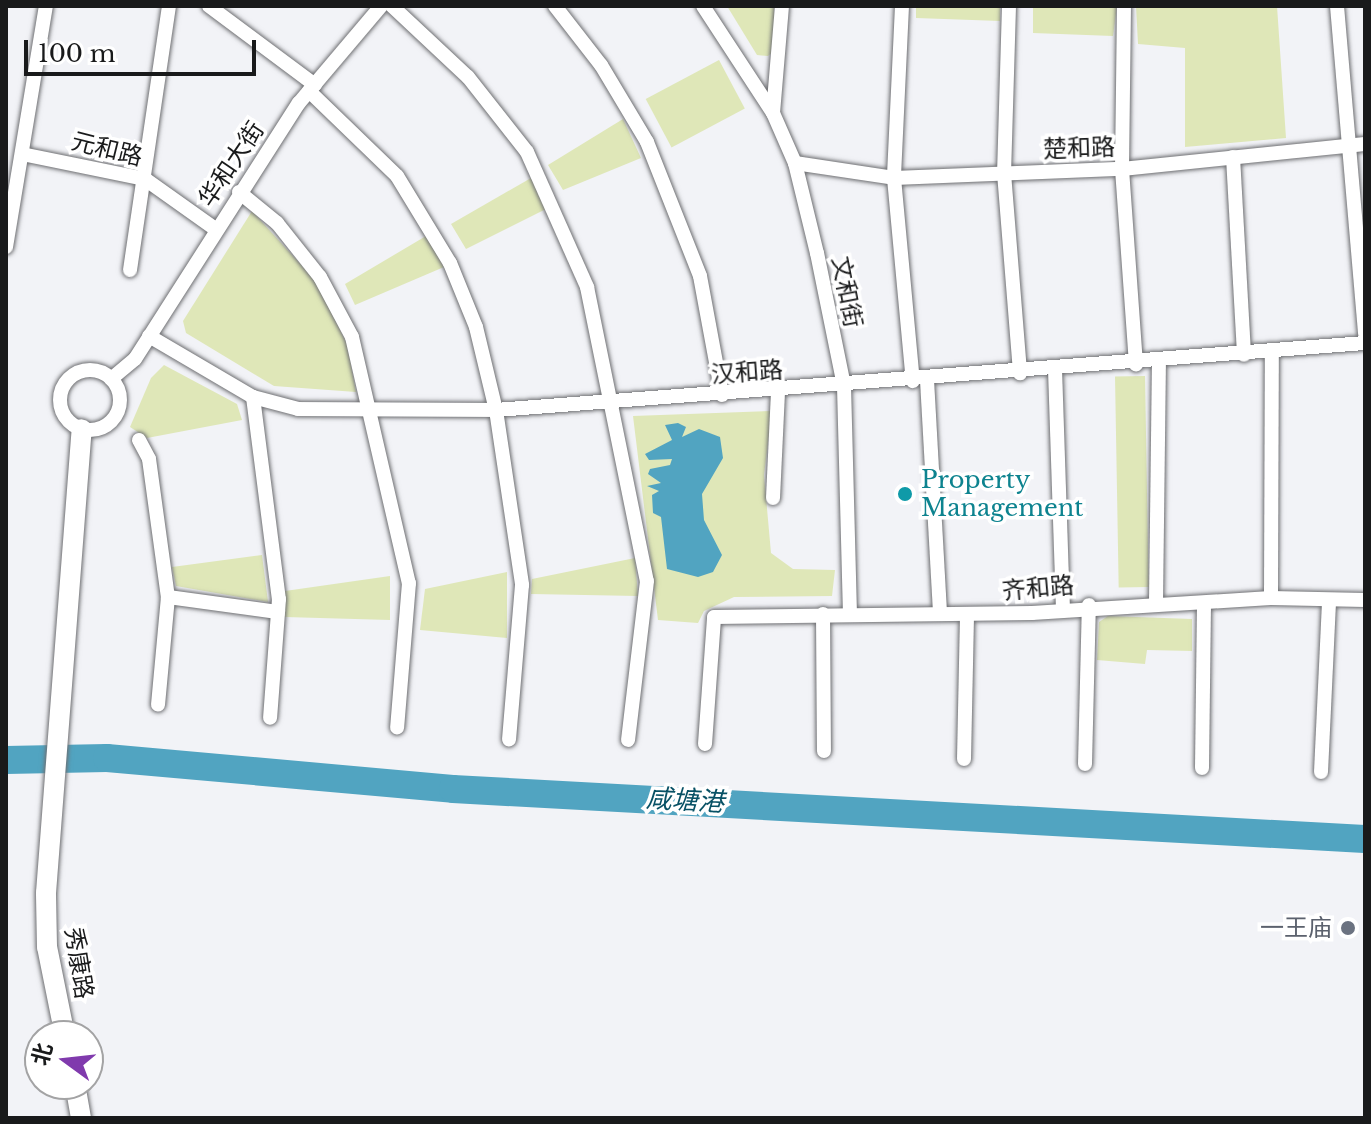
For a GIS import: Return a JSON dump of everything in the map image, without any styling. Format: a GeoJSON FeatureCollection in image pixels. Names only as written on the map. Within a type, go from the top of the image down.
{"type":"FeatureCollection","features":[{"type":"Feature","properties":{"kind":"street"},"geometry":{"type":"LineString","coordinates":[[6,247],[46,6]]}},
{"type":"Feature","properties":{"kind":"street"},"geometry":{"type":"LineString","coordinates":[[130,270],[169,6]]}},
{"type":"Feature","properties":{"kind":"street"},"geometry":{"type":"LineString","coordinates":[[209,6],[312,88],[373,148],[419,210],[476,327],[496,410],[522,585],[509,739]]}},
{"type":"Feature","properties":{"kind":"street","name":"华和大街"},"geometry":{"type":"LineString","coordinates":[[111,379],[135,359],[214,228],[312,88],[381,6]]}},
{"type":"Feature","properties":{"kind":"street"},"geometry":{"type":"LineString","coordinates":[[392,6],[468,77],[527,152],[587,287],[614,402],[647,581],[628,740]]}},
{"type":"Feature","properties":{"kind":"street"},"geometry":{"type":"LineString","coordinates":[[555,6],[601,65],[647,142],[700,276],[722,395]]}},
{"type":"Feature","properties":{"kind":"street","name":"文和街"},"geometry":{"type":"LineString","coordinates":[[703,6],[773,113],[795,163],[844,386],[850,614]]}},
{"type":"Feature","properties":{"kind":"street"},"geometry":{"type":"LineString","coordinates":[[773,113],[782,6]]}},
{"type":"Feature","properties":{"kind":"street"},"geometry":{"type":"LineString","coordinates":[[902,6],[894,178],[920,380],[940,614]]}},
{"type":"Feature","properties":{"kind":"street"},"geometry":{"type":"LineString","coordinates":[[1009,6],[1004,173],[1020,373]]}},
{"type":"Feature","properties":{"kind":"street"},"geometry":{"type":"LineString","coordinates":[[1124,6],[1122,169],[1136,364]]}},
{"type":"Feature","properties":{"kind":"street"},"geometry":{"type":"LineString","coordinates":[[1337,6],[1365,334]]}},
{"type":"Feature","properties":{"kind":"street","name":"楚和路"},"geometry":{"type":"LineString","coordinates":[[795,163],[894,178],[1122,169],[1365,144]]}},
{"type":"Feature","properties":{"kind":"street","name":"元和路"},"geometry":{"type":"LineString","coordinates":[[22,154],[145,179],[214,228]]}},
{"type":"Feature","properties":{"kind":"street"},"geometry":{"type":"LineString","coordinates":[[1233,157],[1244,355]]}},
{"type":"Feature","properties":{"kind":"street"},"geometry":{"type":"LineString","coordinates":[[239,192],[277,223],[320,277],[352,337],[372,410],[409,583],[397,728]]}},
{"type":"Feature","properties":{"kind":"street","name":"汉和路"},"geometry":{"type":"LineString","coordinates":[[149,336],[253,397],[280,408],[372,410],[496,410],[778,392],[1365,343]]}},
{"type":"Feature","properties":{"kind":"street"},"geometry":{"type":"LineString","coordinates":[[1271,598],[1272,352]]}},
{"type":"Feature","properties":{"kind":"street"},"geometry":{"type":"LineString","coordinates":[[1156,603],[1159,362]]}},
{"type":"Feature","properties":{"kind":"street"},"geometry":{"type":"LineString","coordinates":[[1055,369],[1063,609]]}},
{"type":"Feature","properties":{"kind":"street"},"geometry":{"type":"LineString","coordinates":[[87,370],[111,379],[119,394],[115,416],[94,429],[82,429],[61,408],[65,383],[87,370]]}},
{"type":"Feature","properties":{"kind":"street"},"geometry":{"type":"LineString","coordinates":[[773,498],[778,392]]}},
{"type":"Feature","properties":{"kind":"street"},"geometry":{"type":"LineString","coordinates":[[253,397],[278,612],[270,718]]}},
{"type":"Feature","properties":{"kind":"street","name":"秀康路"},"geometry":{"type":"LineString","coordinates":[[62,1020],[47,947],[60,700],[82,429]]}},
{"type":"Feature","properties":{"kind":"street"},"geometry":{"type":"LineString","coordinates":[[139,440],[149,459],[168,597],[158,705]]}},
{"type":"Feature","properties":{"kind":"street"},"geometry":{"type":"LineString","coordinates":[[168,597],[278,612]]}},
{"type":"Feature","properties":{"kind":"street","name":"齐和路"},"geometry":{"type":"LineString","coordinates":[[705,744],[714,617],[967,615],[1089,605],[1156,603],[1204,606],[1271,598],[1365,600]]}},
{"type":"Feature","properties":{"kind":"street"},"geometry":{"type":"LineString","coordinates":[[1321,772],[1329,601]]}},
{"type":"Feature","properties":{"kind":"street"},"geometry":{"type":"LineString","coordinates":[[1085,764],[1089,605]]}},
{"type":"Feature","properties":{"kind":"street"},"geometry":{"type":"LineString","coordinates":[[1202,768],[1204,606]]}},
{"type":"Feature","properties":{"kind":"street"},"geometry":{"type":"LineString","coordinates":[[823,614],[824,751]]}},
{"type":"Feature","properties":{"kind":"street"},"geometry":{"type":"LineString","coordinates":[[964,759],[967,615]]}},
{"type":"Feature","properties":{"kind":"green space"},"geometry":{"type":"Polygon","coordinates":[[[727,6],[774,6],[774,51],[768,56],[757,55],[727,6]]]}},
{"type":"Feature","properties":{"kind":"green space"},"geometry":{"type":"Polygon","coordinates":[[[916,6],[1000,6],[1000,21],[916,18],[916,6]]]}},
{"type":"Feature","properties":{"kind":"green space"},"geometry":{"type":"Polygon","coordinates":[[[1033,6],[1117,6],[1113,36],[1033,33],[1033,6]]]}},
{"type":"Feature","properties":{"kind":"green space"},"geometry":{"type":"Polygon","coordinates":[[[1136,6],[1277,6],[1286,138],[1185,147],[1185,48],[1138,44],[1136,6]]]}},
{"type":"Feature","properties":{"kind":"green space"},"geometry":{"type":"Polygon","coordinates":[[[719,60],[745,109],[672,148],[646,99],[719,60]]]}},
{"type":"Feature","properties":{"kind":"green space"},"geometry":{"type":"Polygon","coordinates":[[[623,119],[641,158],[563,190],[548,165],[623,119]]]}},
{"type":"Feature","properties":{"kind":"green space"},"geometry":{"type":"Polygon","coordinates":[[[531,178],[548,208],[466,249],[451,224],[531,178]]]}},
{"type":"Feature","properties":{"kind":"green space"},"geometry":{"type":"Polygon","coordinates":[[[252,211],[315,280],[347,344],[356,392],[274,386],[186,333],[183,321],[252,211]]]}},
{"type":"Feature","properties":{"kind":"green space"},"geometry":{"type":"Polygon","coordinates":[[[426,236],[444,267],[355,305],[345,284],[426,236]]]}},
{"type":"Feature","properties":{"kind":"green space"},"geometry":{"type":"Polygon","coordinates":[[[164,365],[237,404],[242,420],[147,438],[130,427],[151,378],[164,365]]]}},
{"type":"Feature","properties":{"kind":"green space"},"geometry":{"type":"Polygon","coordinates":[[[1145,376],[1149,587],[1119,587],[1115,377],[1145,376]]]}},
{"type":"Feature","properties":{"kind":"green space"},"geometry":{"type":"Polygon","coordinates":[[[772,411],[764,475],[771,553],[793,569],[835,570],[832,596],[734,597],[704,611],[698,623],[658,620],[633,416],[772,411]]]}},
{"type":"Feature","properties":{"kind":"green space"},"geometry":{"type":"Polygon","coordinates":[[[262,555],[268,602],[176,586],[172,567],[262,555]]]}},
{"type":"Feature","properties":{"kind":"green space"},"geometry":{"type":"Polygon","coordinates":[[[635,558],[638,596],[531,594],[532,579],[635,558]]]}},
{"type":"Feature","properties":{"kind":"green space"},"geometry":{"type":"Polygon","coordinates":[[[507,572],[507,638],[420,630],[425,589],[507,572]]]}},
{"type":"Feature","properties":{"kind":"green space"},"geometry":{"type":"Polygon","coordinates":[[[390,576],[390,620],[285,617],[285,591],[390,576]]]}},
{"type":"Feature","properties":{"kind":"green space"},"geometry":{"type":"Polygon","coordinates":[[[1108,616],[1192,619],[1192,651],[1147,650],[1145,664],[1097,660],[1099,622],[1108,616]]]}},
{"type":"Feature","properties":{"kind":"water"},"geometry":{"type":"Polygon","coordinates":[[[678,423],[686,427],[682,437],[699,429],[720,437],[723,458],[702,494],[704,520],[722,555],[713,572],[698,577],[667,569],[661,517],[653,513],[652,495],[659,491],[647,486],[661,483],[648,474],[650,469],[670,465],[672,459],[649,460],[645,454],[672,440],[665,425],[678,423]]]}},
{"type":"Feature","properties":{"kind":"waterway","name":"咸塘港"},"geometry":{"type":"LineString","coordinates":[[6,760],[107,758],[453,789],[1365,839]]}},
{"type":"Feature","properties":{"kind":"place","name":"Property Management"},"geometry":{"type":"Point","coordinates":[905,494]}},
{"type":"Feature","properties":{"kind":"place","name":"一王庙"},"geometry":{"type":"Point","coordinates":[1348,928]}}]}
